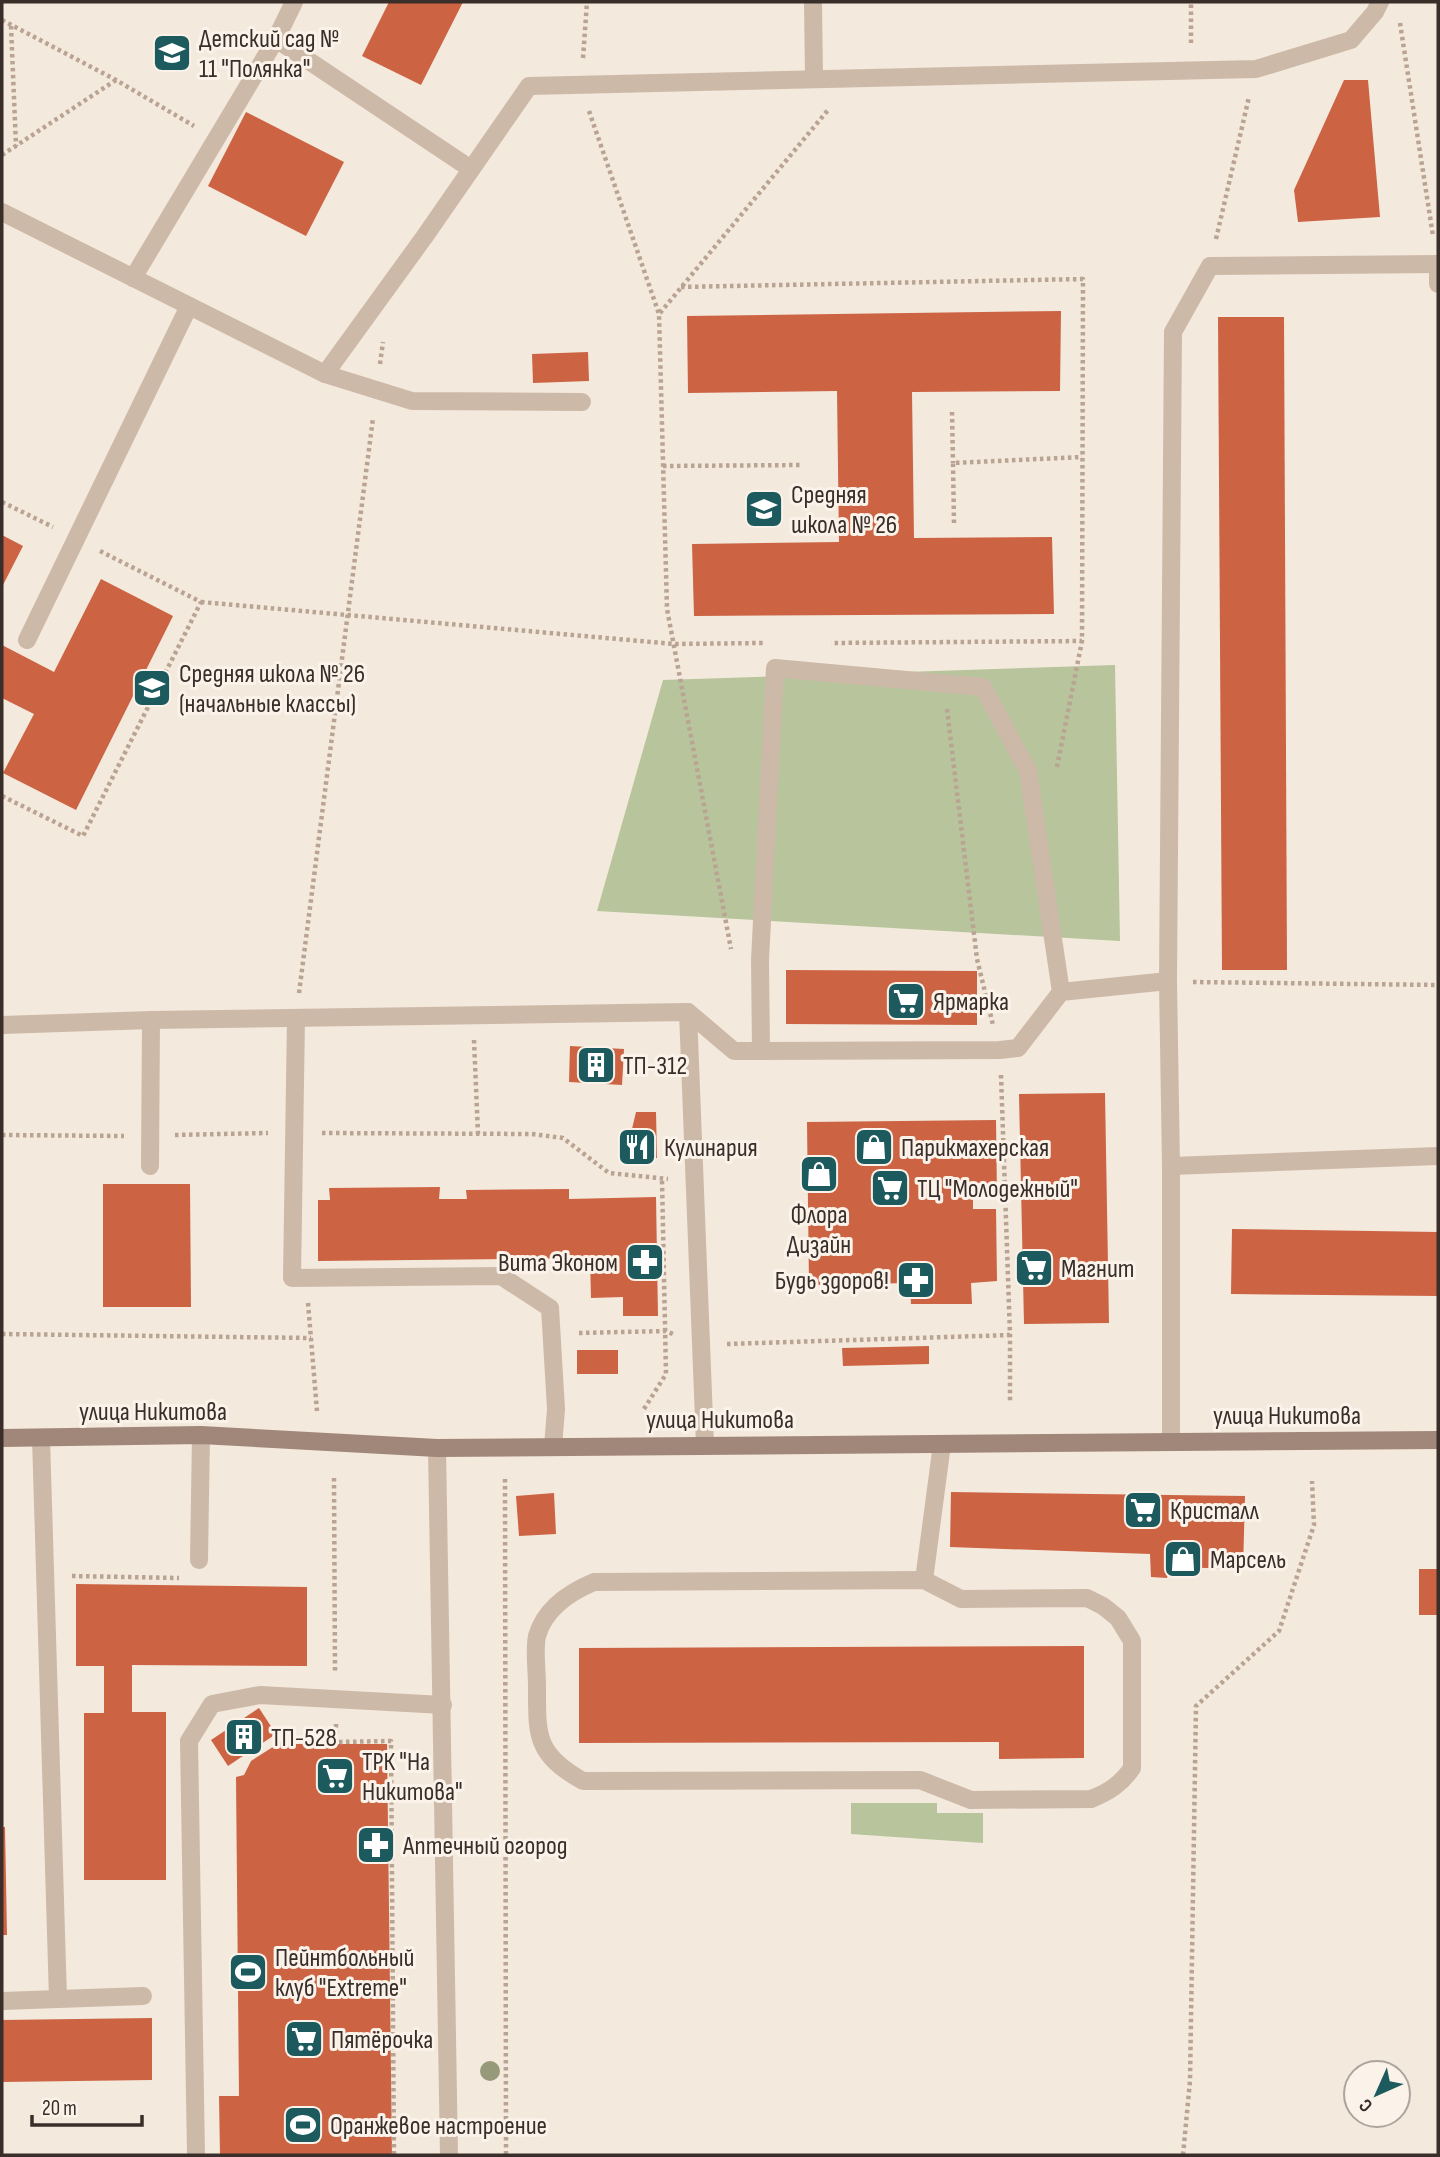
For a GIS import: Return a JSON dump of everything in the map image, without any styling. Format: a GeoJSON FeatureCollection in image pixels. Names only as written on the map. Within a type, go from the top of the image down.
{"type":"FeatureCollection","features":[{"type":"Feature","properties":{"kind":"street","name":"улица Никитова"},"geometry":{"type":"LineString","coordinates":[[2,1438],[201,1435],[437,1448],[1438,1440]]}},
{"type":"Feature","properties":{"kind":"lane"},"geometry":{"type":"LineString","coordinates":[[133,278],[276,39],[294,2]]}},
{"type":"Feature","properties":{"kind":"lane"},"geometry":{"type":"LineString","coordinates":[[813,2],[814,78]]}},
{"type":"Feature","properties":{"kind":"lane"},"geometry":{"type":"LineString","coordinates":[[325,374],[529,86],[1256,69],[1351,40],[1380,2]]}},
{"type":"Feature","properties":{"kind":"lane"},"geometry":{"type":"LineString","coordinates":[[276,39],[471,169]]}},
{"type":"Feature","properties":{"kind":"lane"},"geometry":{"type":"LineString","coordinates":[[2,212],[325,374],[412,401],[582,402]]}},
{"type":"Feature","properties":{"kind":"lane"},"geometry":{"type":"LineString","coordinates":[[1171,1442],[1168,981],[1173,332],[1210,266],[1438,264],[1438,284]]}},
{"type":"Feature","properties":{"kind":"lane"},"geometry":{"type":"LineString","coordinates":[[27,640],[189,306]]}},
{"type":"Feature","properties":{"kind":"lane"},"geometry":{"type":"LineString","coordinates":[[2,1025],[151,1020],[688,1012],[734,1051],[761,1051],[1000,1050],[1018,1048],[1061,992],[1028,771],[983,687],[775,668],[760,960],[761,1051]]}},
{"type":"Feature","properties":{"kind":"lane"},"geometry":{"type":"LineString","coordinates":[[1061,992],[1168,981]]}},
{"type":"Feature","properties":{"kind":"lane"},"geometry":{"type":"LineString","coordinates":[[688,1012],[705,1445]]}},
{"type":"Feature","properties":{"kind":"lane"},"geometry":{"type":"LineString","coordinates":[[296,1018],[292,1278],[501,1276],[550,1308],[555,1409],[553,1447]]}},
{"type":"Feature","properties":{"kind":"lane"},"geometry":{"type":"LineString","coordinates":[[150,1166],[151,1020]]}},
{"type":"Feature","properties":{"kind":"lane"},"geometry":{"type":"LineString","coordinates":[[1171,1166],[1438,1156]]}},
{"type":"Feature","properties":{"kind":"lane"},"geometry":{"type":"LineString","coordinates":[[199,1560],[201,1435]]}},
{"type":"Feature","properties":{"kind":"lane"},"geometry":{"type":"LineString","coordinates":[[41,1437],[58,1999]]}},
{"type":"Feature","properties":{"kind":"lane"},"geometry":{"type":"LineString","coordinates":[[925,1580],[942,1444]]}},
{"type":"Feature","properties":{"kind":"lane"},"geometry":{"type":"LineString","coordinates":[[437,1448],[449,2155]]}},
{"type":"Feature","properties":{"kind":"lane"},"geometry":{"type":"LineString","coordinates":[[925,1580],[961,1599],[1087,1598],[1118,1618],[1132,1641],[1132,1768],[1125,1778],[1104,1794],[1091,1799],[971,1800],[920,1780],[583,1781],[557,1763],[545,1749],[537,1733],[537,1637],[545,1619],[557,1603],[574,1590],[594,1581],[925,1580]]}},
{"type":"Feature","properties":{"kind":"lane"},"geometry":{"type":"LineString","coordinates":[[196,2155],[189,1741],[212,1704],[260,1695],[443,1705]]}},
{"type":"Feature","properties":{"kind":"lane"},"geometry":{"type":"LineString","coordinates":[[2,2001],[143,1996]]}},
{"type":"Feature","properties":{"kind":"path"},"geometry":{"type":"LineString","coordinates":[[587,2],[580,85],[659,314],[667,609],[733,960]]}},
{"type":"Feature","properties":{"kind":"path"},"geometry":{"type":"LineString","coordinates":[[1191,71],[1192,2]]}},
{"type":"Feature","properties":{"kind":"path"},"geometry":{"type":"LineString","coordinates":[[1399,16],[1438,264]]}},
{"type":"Feature","properties":{"kind":"path"},"geometry":{"type":"LineString","coordinates":[[2,20],[116,80],[216,139]]}},
{"type":"Feature","properties":{"kind":"path"},"geometry":{"type":"LineString","coordinates":[[11,25],[16,146]]}},
{"type":"Feature","properties":{"kind":"path"},"geometry":{"type":"LineString","coordinates":[[1210,266],[1256,69]]}},
{"type":"Feature","properties":{"kind":"path"},"geometry":{"type":"LineString","coordinates":[[2,155],[116,80]]}},
{"type":"Feature","properties":{"kind":"path"},"geometry":{"type":"LineString","coordinates":[[659,314],[828,110]]}},
{"type":"Feature","properties":{"kind":"path"},"geometry":{"type":"LineString","coordinates":[[681,287],[1083,279],[1082,641],[1055,775]]}},
{"type":"Feature","properties":{"kind":"path"},"geometry":{"type":"LineString","coordinates":[[296,1018],[384,337]]}},
{"type":"Feature","properties":{"kind":"path"},"geometry":{"type":"LineString","coordinates":[[951,412],[954,523]]}},
{"type":"Feature","properties":{"kind":"path"},"geometry":{"type":"LineString","coordinates":[[953,463],[1082,457]]}},
{"type":"Feature","properties":{"kind":"path"},"geometry":{"type":"LineString","coordinates":[[663,466],[803,465]]}},
{"type":"Feature","properties":{"kind":"path"},"geometry":{"type":"LineString","coordinates":[[2,502],[201,601],[674,644],[767,643]]}},
{"type":"Feature","properties":{"kind":"path"},"geometry":{"type":"LineString","coordinates":[[2,796],[83,836],[201,601]]}},
{"type":"Feature","properties":{"kind":"path"},"geometry":{"type":"LineString","coordinates":[[821,643],[1082,641]]}},
{"type":"Feature","properties":{"kind":"path"},"geometry":{"type":"LineString","coordinates":[[1168,981],[1438,985]]}},
{"type":"Feature","properties":{"kind":"path"},"geometry":{"type":"LineString","coordinates":[[472,1015],[478,1134]]}},
{"type":"Feature","properties":{"kind":"path"},"geometry":{"type":"LineString","coordinates":[[2,1135],[532,1134],[564,1138],[609,1173],[662,1179],[694,1178]]}},
{"type":"Feature","properties":{"kind":"path"},"geometry":{"type":"LineString","coordinates":[[644,1409],[666,1374],[662,1179]]}},
{"type":"Feature","properties":{"kind":"path"},"geometry":{"type":"LineString","coordinates":[[306,1278],[317,1411]]}},
{"type":"Feature","properties":{"kind":"path"},"geometry":{"type":"LineString","coordinates":[[575,1334],[666,1331],[701,1345],[1010,1335]]}},
{"type":"Feature","properties":{"kind":"path"},"geometry":{"type":"LineString","coordinates":[[2,1334],[311,1338]]}},
{"type":"Feature","properties":{"kind":"path"},"geometry":{"type":"LineString","coordinates":[[334,1478],[336,1742],[391,1741],[394,2155]]}},
{"type":"Feature","properties":{"kind":"path"},"geometry":{"type":"LineString","coordinates":[[505,1479],[506,2155]]}},
{"type":"Feature","properties":{"kind":"path"},"geometry":{"type":"LineString","coordinates":[[1184,2155],[1190,2081],[1196,1706],[1279,1631],[1314,1524],[1312,1481]]}},
{"type":"Feature","properties":{"kind":"path"},"geometry":{"type":"LineString","coordinates":[[67,1584],[66,1576],[200,1578],[199,1560]]}},
{"type":"Feature","properties":{"kind":"green space"},"geometry":{"type":"Polygon","coordinates":[[[1115,665],[1120,941],[597,911],[663,680],[1115,665]]]}},
{"type":"Feature","properties":{"kind":"green space"},"geometry":{"type":"Polygon","coordinates":[[[851,1803],[937,1803],[937,1813],[983,1813],[983,1843],[851,1834],[851,1803]]]}},
{"type":"Feature","properties":{"kind":"building"},"geometry":{"type":"Polygon","coordinates":[[[389,2],[463,2],[421,85],[362,56],[389,2]]]}},
{"type":"Feature","properties":{"kind":"building"},"geometry":{"type":"Polygon","coordinates":[[[1344,80],[1368,80],[1380,217],[1298,222],[1294,190],[1344,80]]]}},
{"type":"Feature","properties":{"kind":"building"},"geometry":{"type":"Polygon","coordinates":[[[246,112],[344,162],[306,236],[208,186],[246,112]]]}},
{"type":"Feature","properties":{"kind":"building"},"geometry":{"type":"Polygon","coordinates":[[[1061,311],[1060,391],[912,392],[914,538],[1052,537],[1054,614],[694,616],[692,544],[839,542],[837,391],[688,393],[687,316],[1061,311]]]}},
{"type":"Feature","properties":{"kind":"building"},"geometry":{"type":"Polygon","coordinates":[[[1218,317],[1284,317],[1287,970],[1222,970],[1218,317]]]}},
{"type":"Feature","properties":{"kind":"building"},"geometry":{"type":"Polygon","coordinates":[[[588,352],[589,381],[533,383],[532,354],[588,352]]]}},
{"type":"Feature","properties":{"kind":"building"},"geometry":{"type":"Polygon","coordinates":[[[2,535],[23,546],[2,587],[2,535]]]}},
{"type":"Feature","properties":{"kind":"building"},"geometry":{"type":"Polygon","coordinates":[[[101,579],[173,616],[76,810],[3,773],[34,714],[2,698],[2,645],[54,672],[101,579]]]}},
{"type":"Feature","properties":{"kind":"building"},"geometry":{"type":"Polygon","coordinates":[[[786,970],[977,971],[977,1025],[786,1024],[786,970]]]}},
{"type":"Feature","properties":{"kind":"building","name":"ТП-312"},"geometry":{"type":"Polygon","coordinates":[[[570,1046],[624,1049],[622,1085],[569,1082],[570,1046]]]}},
{"type":"Feature","properties":{"kind":"building"},"geometry":{"type":"Polygon","coordinates":[[[1105,1093],[1109,1323],[1024,1324],[1019,1094],[1105,1093]]]}},
{"type":"Feature","properties":{"kind":"building"},"geometry":{"type":"Polygon","coordinates":[[[636,1112],[656,1112],[657,1158],[633,1158],[633,1151],[627,1150],[636,1112]]]}},
{"type":"Feature","properties":{"kind":"building","name":"ТЦ \"Молодежный\""},"geometry":{"type":"Polygon","coordinates":[[[996,1120],[997,1198],[973,1198],[973,1209],[996,1209],[997,1281],[971,1283],[972,1304],[911,1304],[910,1283],[809,1285],[807,1122],[996,1120]]]}},
{"type":"Feature","properties":{"kind":"building"},"geometry":{"type":"Polygon","coordinates":[[[103,1184],[190,1184],[191,1307],[103,1307],[103,1184]]]}},
{"type":"Feature","properties":{"kind":"building"},"geometry":{"type":"Polygon","coordinates":[[[440,1187],[439,1199],[467,1199],[466,1190],[569,1189],[569,1199],[656,1197],[658,1316],[623,1316],[623,1297],[591,1298],[590,1258],[318,1261],[318,1200],[330,1200],[329,1188],[440,1187]]]}},
{"type":"Feature","properties":{"kind":"building"},"geometry":{"type":"Polygon","coordinates":[[[1232,1229],[1438,1232],[1438,1296],[1231,1294],[1232,1229]]]}},
{"type":"Feature","properties":{"kind":"building"},"geometry":{"type":"Polygon","coordinates":[[[929,1346],[929,1364],[843,1366],[842,1348],[929,1346]]]}},
{"type":"Feature","properties":{"kind":"building"},"geometry":{"type":"Polygon","coordinates":[[[577,1350],[618,1350],[618,1374],[577,1374],[577,1350]]]}},
{"type":"Feature","properties":{"kind":"building"},"geometry":{"type":"Polygon","coordinates":[[[951,1492],[1245,1496],[1243,1569],[1170,1567],[1167,1578],[1151,1577],[1150,1554],[950,1547],[951,1492]]]}},
{"type":"Feature","properties":{"kind":"building"},"geometry":{"type":"Polygon","coordinates":[[[554,1493],[556,1534],[519,1536],[516,1496],[554,1493]]]}},
{"type":"Feature","properties":{"kind":"building"},"geometry":{"type":"Polygon","coordinates":[[[1419,1569],[1438,1569],[1438,1615],[1419,1615],[1419,1569]]]}},
{"type":"Feature","properties":{"kind":"building"},"geometry":{"type":"Polygon","coordinates":[[[76,1584],[307,1587],[307,1666],[132,1665],[132,1712],[166,1712],[166,1880],[84,1880],[84,1713],[104,1713],[104,1666],[76,1666],[76,1584]]]}},
{"type":"Feature","properties":{"kind":"building"},"geometry":{"type":"Polygon","coordinates":[[[1084,1646],[1084,1758],[999,1759],[999,1742],[579,1743],[579,1648],[1084,1646]]]}},
{"type":"Feature","properties":{"kind":"building","name":"ТП-528"},"geometry":{"type":"Polygon","coordinates":[[[259,1708],[276,1734],[228,1766],[211,1740],[259,1708]]]}},
{"type":"Feature","properties":{"kind":"building"},"geometry":{"type":"Polygon","coordinates":[[[290,1736],[296,1744],[387,1744],[392,2155],[220,2155],[219,2096],[239,2096],[236,1777],[244,1775],[251,1761],[290,1736]]]}},
{"type":"Feature","properties":{"kind":"building"},"geometry":{"type":"Polygon","coordinates":[[[2,1827],[5,1827],[7,1935],[2,1935],[2,1827]]]}},
{"type":"Feature","properties":{"kind":"building"},"geometry":{"type":"Polygon","coordinates":[[[152,2018],[152,2080],[2,2082],[2,2020],[152,2018]]]}},
{"type":"Feature","properties":{"kind":"place","name":"Детский сад № 11 \"Полянка\""},"geometry":{"type":"Point","coordinates":[172,53]}},
{"type":"Feature","properties":{"kind":"place","name":"Средняя школа № 26"},"geometry":{"type":"Point","coordinates":[764,509]}},
{"type":"Feature","properties":{"kind":"place","name":"Средняя школа № 26 (начальные классы)"},"geometry":{"type":"Point","coordinates":[152,688]}},
{"type":"Feature","properties":{"kind":"place","name":"Ярмарка"},"geometry":{"type":"Point","coordinates":[906,1001]}},
{"type":"Feature","properties":{"kind":"place","name":"ТП-312"},"geometry":{"type":"Point","coordinates":[596,1065]}},
{"type":"Feature","properties":{"kind":"place","name":"Кулинария"},"geometry":{"type":"Point","coordinates":[637,1147]}},
{"type":"Feature","properties":{"kind":"place","name":"Парикмахерская"},"geometry":{"type":"Point","coordinates":[874,1147]}},
{"type":"Feature","properties":{"kind":"place","name":"Флора Дизайн"},"geometry":{"type":"Point","coordinates":[819,1174]}},
{"type":"Feature","properties":{"kind":"place","name":"ТЦ \"Молодежный\""},"geometry":{"type":"Point","coordinates":[890,1188]}},
{"type":"Feature","properties":{"kind":"place","name":"Вита Эконом"},"geometry":{"type":"Point","coordinates":[645,1262]}},
{"type":"Feature","properties":{"kind":"place","name":"Магнит"},"geometry":{"type":"Point","coordinates":[1034,1268]}},
{"type":"Feature","properties":{"kind":"place","name":"Будь здоров!"},"geometry":{"type":"Point","coordinates":[916,1280]}},
{"type":"Feature","properties":{"kind":"place","name":"Кристалл"},"geometry":{"type":"Point","coordinates":[1143,1510]}},
{"type":"Feature","properties":{"kind":"place","name":"Марсель"},"geometry":{"type":"Point","coordinates":[1183,1559]}},
{"type":"Feature","properties":{"kind":"place","name":"ТП-528"},"geometry":{"type":"Point","coordinates":[244,1737]}},
{"type":"Feature","properties":{"kind":"place","name":"ТРК \"На Никитова\""},"geometry":{"type":"Point","coordinates":[335,1776]}},
{"type":"Feature","properties":{"kind":"place","name":"Аптечный огород"},"geometry":{"type":"Point","coordinates":[376,1845]}},
{"type":"Feature","properties":{"kind":"place","name":"Пейнтбольный клуб \"Extreme\""},"geometry":{"type":"Point","coordinates":[248,1972]}},
{"type":"Feature","properties":{"kind":"place","name":"Пятёрочка"},"geometry":{"type":"Point","coordinates":[304,2039]}},
{"type":"Feature","properties":{"kind":"place","name":"Оранжевое настроение"},"geometry":{"type":"Point","coordinates":[303,2125]}}]}
